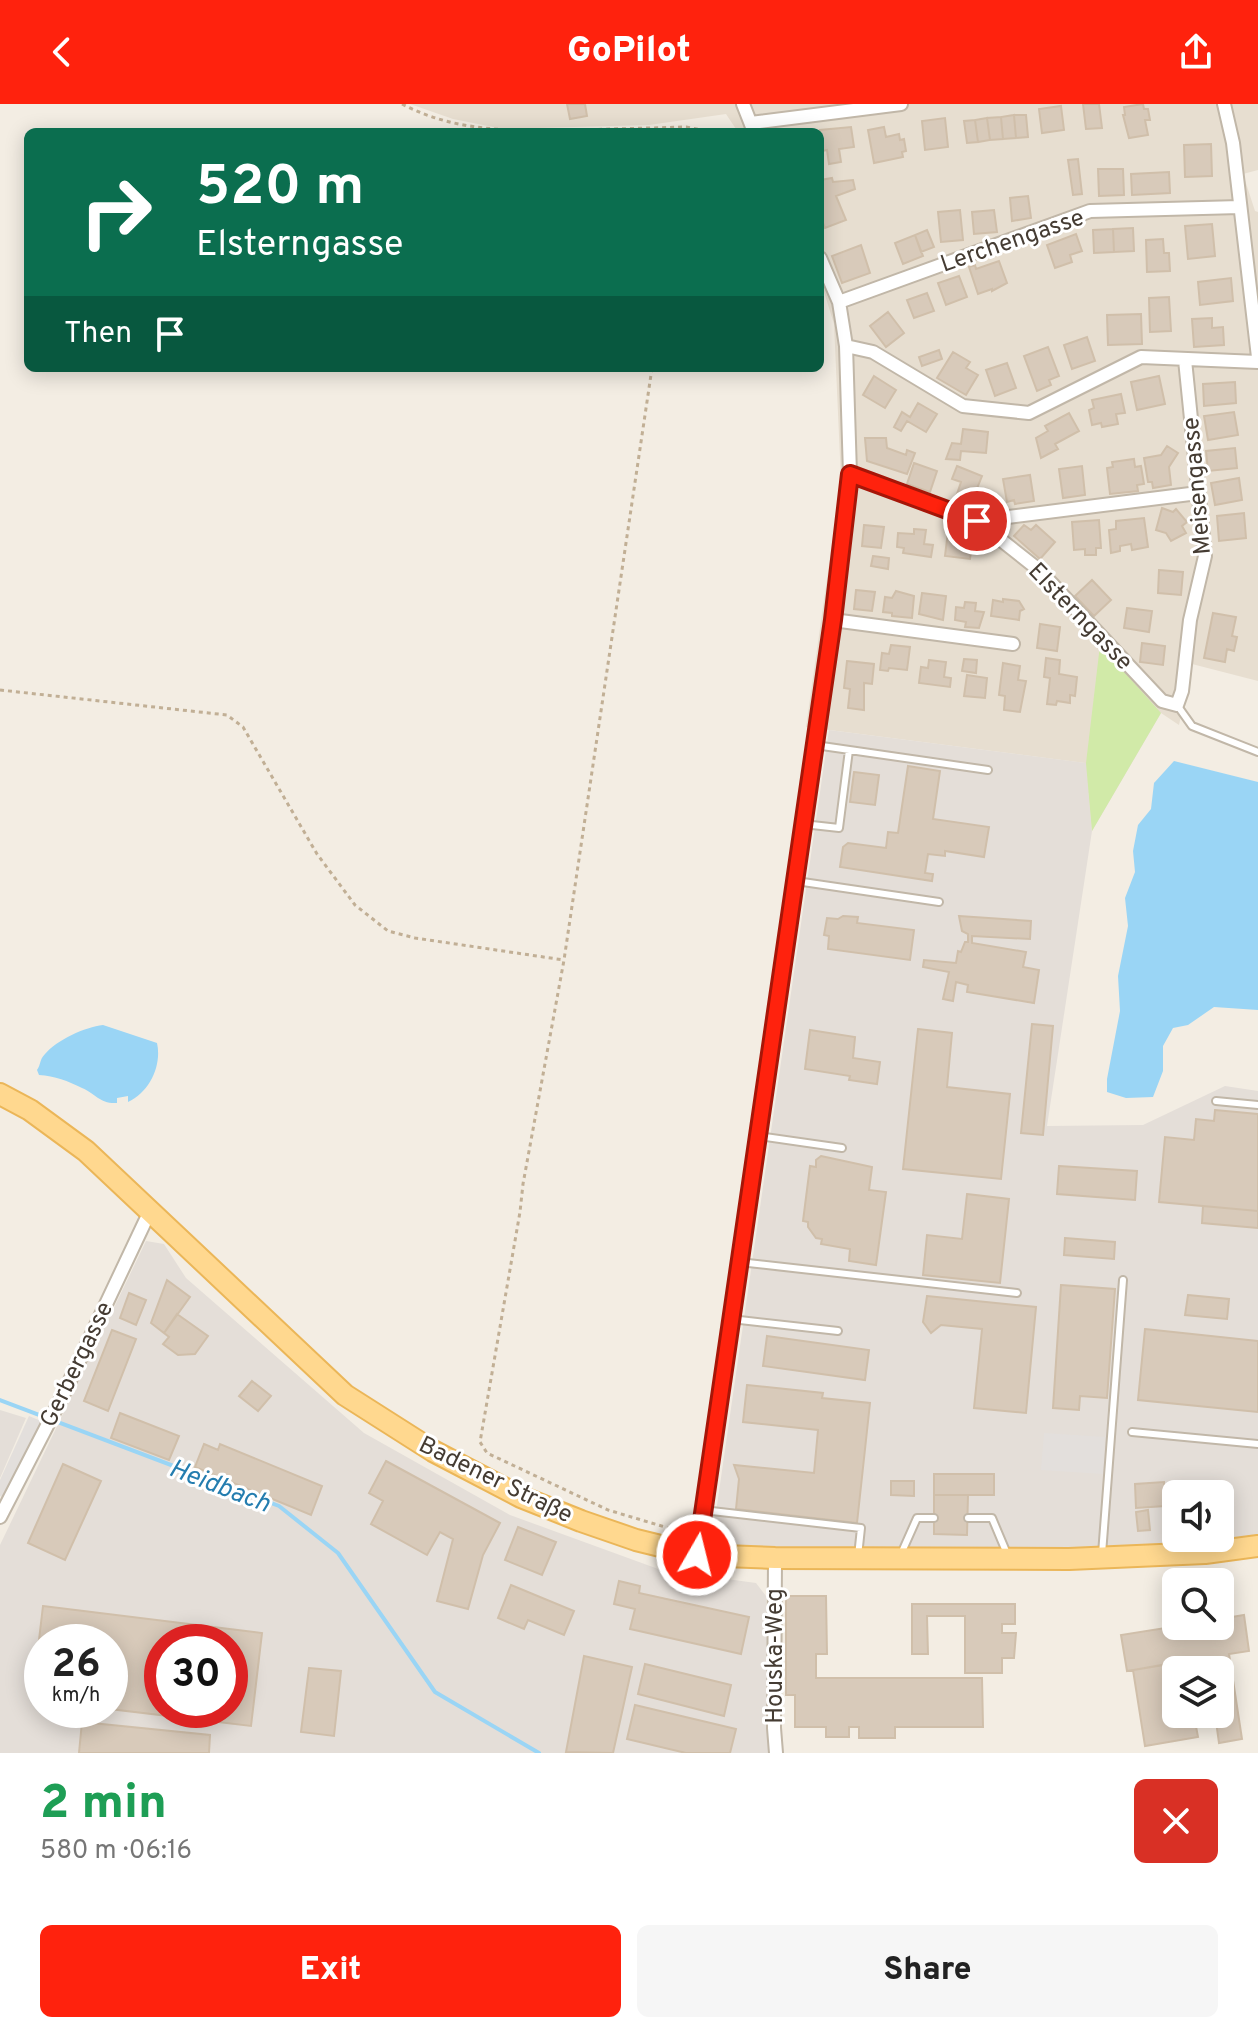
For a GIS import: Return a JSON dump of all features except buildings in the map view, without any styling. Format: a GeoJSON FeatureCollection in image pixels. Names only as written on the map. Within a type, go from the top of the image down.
{"type":"FeatureCollection","features":[{"type":"Feature","properties":{"kind":"main road","name":"Badener Straße"},"geometry":{"type":"LineString","coordinates":[[0,1094],[30,1110],[86,1151],[345,1395],[433,1451],[521,1497],[581,1521],[636,1540],[775,1558],[1102,1558],[1205,1553],[1258,1546]]}},
{"type":"Feature","properties":{"kind":"street"},"geometry":{"type":"LineString","coordinates":[[743,104],[752,128],[869,106],[901,104]]}},
{"type":"Feature","properties":{"kind":"street"},"geometry":{"type":"LineString","coordinates":[[846,346],[873,352],[963,406],[1029,413],[1141,357],[1258,360],[1233,143],[1224,104]]}},
{"type":"Feature","properties":{"kind":"street","name":"Lerchengasse"},"geometry":{"type":"LineString","coordinates":[[839,302],[1090,211],[1240,207]]}},
{"type":"Feature","properties":{"kind":"street"},"geometry":{"type":"LineString","coordinates":[[1243,227],[1258,226]]}},
{"type":"Feature","properties":{"kind":"street"},"geometry":{"type":"LineString","coordinates":[[698,1547],[833,620],[850,474],[846,346],[839,302],[824,267]]}},
{"type":"Feature","properties":{"kind":"street","name":"Meisengasse"},"geometry":{"type":"LineString","coordinates":[[1177,705],[1182,691],[1190,620],[1205,556],[1185,360]]}},
{"type":"Feature","properties":{"kind":"street","name":"Elsterngasse"},"geometry":{"type":"LineString","coordinates":[[850,474],[977,521],[1039,570],[1162,701],[1177,705]]}},
{"type":"Feature","properties":{"kind":"street"},"geometry":{"type":"LineString","coordinates":[[977,521],[1198,493]]}},
{"type":"Feature","properties":{"kind":"street"},"geometry":{"type":"LineString","coordinates":[[833,620],[1013,644]]}},
{"type":"Feature","properties":{"kind":"street","name":"Gerbergasse"},"geometry":{"type":"LineString","coordinates":[[0,1517],[65,1391],[150,1211]]}},
{"type":"Feature","properties":{"kind":"street","name":"Houska-Weg"},"geometry":{"type":"LineString","coordinates":[[775,1558],[776,1753]]}},
{"type":"Feature","properties":{"kind":"lane"},"geometry":{"type":"LineString","coordinates":[[1177,705],[1192,726],[1258,752]]}},
{"type":"Feature","properties":{"kind":"lane"},"geometry":{"type":"LineString","coordinates":[[815,745],[988,770]]}},
{"type":"Feature","properties":{"kind":"lane"},"geometry":{"type":"LineString","coordinates":[[803,824],[839,828],[849,750]]}},
{"type":"Feature","properties":{"kind":"lane"},"geometry":{"type":"LineString","coordinates":[[795,881],[939,902]]}},
{"type":"Feature","properties":{"kind":"lane"},"geometry":{"type":"LineString","coordinates":[[1216,1101],[1258,1105]]}},
{"type":"Feature","properties":{"kind":"lane"},"geometry":{"type":"LineString","coordinates":[[758,1136],[842,1148]]}},
{"type":"Feature","properties":{"kind":"lane"},"geometry":{"type":"LineString","coordinates":[[739,1262],[1017,1293]]}},
{"type":"Feature","properties":{"kind":"lane"},"geometry":{"type":"LineString","coordinates":[[1102,1558],[1123,1280]]}},
{"type":"Feature","properties":{"kind":"lane"},"geometry":{"type":"LineString","coordinates":[[731,1319],[838,1331]]}},
{"type":"Feature","properties":{"kind":"lane"},"geometry":{"type":"LineString","coordinates":[[1132,1432],[1258,1444]]}},
{"type":"Feature","properties":{"kind":"lane"},"geometry":{"type":"LineString","coordinates":[[703,1510],[861,1528],[858,1559]]}},
{"type":"Feature","properties":{"kind":"lane"},"geometry":{"type":"LineString","coordinates":[[898,1559],[917,1518],[934,1518]]}},
{"type":"Feature","properties":{"kind":"lane"},"geometry":{"type":"LineString","coordinates":[[968,1518],[992,1518],[1009,1559]]}},
{"type":"Feature","properties":{"kind":"path"},"geometry":{"type":"LineString","coordinates":[[402,104],[421,114],[480,128]]}},
{"type":"Feature","properties":{"kind":"path"},"geometry":{"type":"LineString","coordinates":[[651,372],[564,960],[523,1184],[481,1447],[487,1453],[608,1510],[698,1547]]}},
{"type":"Feature","properties":{"kind":"path"},"geometry":{"type":"LineString","coordinates":[[0,690],[227,715],[243,727],[317,854],[336,880],[355,905],[388,931],[415,938],[564,960]]}},
{"type":"Feature","properties":{"kind":"shaded area"},"geometry":{"type":"Polygon","coordinates":[[[410,104],[1258,104],[1258,170],[1243,174],[1255,211],[1258,212],[1258,681],[1192,664],[1179,725],[1161,713],[1092,831],[1085,763],[806,727],[841,480],[834,324],[824,292],[824,128],[735,128],[726,114],[649,125],[540,128],[498,128],[453,119],[410,104]]]}},
{"type":"Feature","properties":{"kind":"shaded area"},"geometry":{"type":"Polygon","coordinates":[[[829,730],[1086,763],[1092,831],[1047,1126],[1143,1125],[1225,1086],[1258,1091],[1258,1535],[1234,1538],[1234,1480],[1162,1480],[1162,1546],[1125,1550],[728,1548],[714,1526],[829,730]]]}},
{"type":"Feature","properties":{"kind":"shaded area"},"geometry":{"type":"Polygon","coordinates":[[[146,1241],[164,1244],[186,1278],[364,1433],[510,1515],[661,1570],[756,1583],[766,1596],[770,1753],[0,1753],[0,1545],[146,1241]]]}},
{"type":"Feature","properties":{"kind":"shaded area"},"geometry":{"type":"Polygon","coordinates":[[[0,1410],[26,1418],[0,1478],[0,1410]]]}},
{"type":"Feature","properties":{"kind":"shaded area"},"geometry":{"type":"Polygon","coordinates":[[[29,1416],[41,1421],[7,1499],[0,1496],[0,1480],[29,1416]]]}},
{"type":"Feature","properties":{"kind":"shaded area"},"geometry":{"type":"Polygon","coordinates":[[[1044,1433],[1105,1437],[1103,1474],[1041,1470],[1044,1433]]]}},
{"type":"Feature","properties":{"kind":"green space"},"geometry":{"type":"Polygon","coordinates":[[[1100,645],[1161,713],[1092,831],[1086,763],[1100,645]]]}},
{"type":"Feature","properties":{"kind":"water"},"geometry":{"type":"Polygon","coordinates":[[[1174,761],[1258,782],[1258,1010],[1214,1007],[1188,1025],[1173,1028],[1163,1046],[1163,1071],[1153,1097],[1126,1098],[1107,1092],[1120,1011],[1118,976],[1128,926],[1125,898],[1135,872],[1133,851],[1138,825],[1151,809],[1154,783],[1174,761]]]}},
{"type":"Feature","properties":{"kind":"water"},"geometry":{"type":"Polygon","coordinates":[[[103,1025],[157,1043],[156,1069],[143,1092],[128,1102],[128,1096],[117,1098],[117,1103],[106,1102],[66,1081],[39,1075],[37,1070],[41,1060],[50,1049],[72,1035],[103,1025]]]}},
{"type":"Feature","properties":{"kind":"waterway","name":"Heidbach"},"geometry":{"type":"LineString","coordinates":[[0,1400],[279,1506],[338,1553],[435,1692],[539,1753]]}},
{"type":"Feature","properties":{"kind":"route"},"geometry":{"type":"LineString","coordinates":[[697,1555],[833,620],[850,474],[977,521]]}}]}
